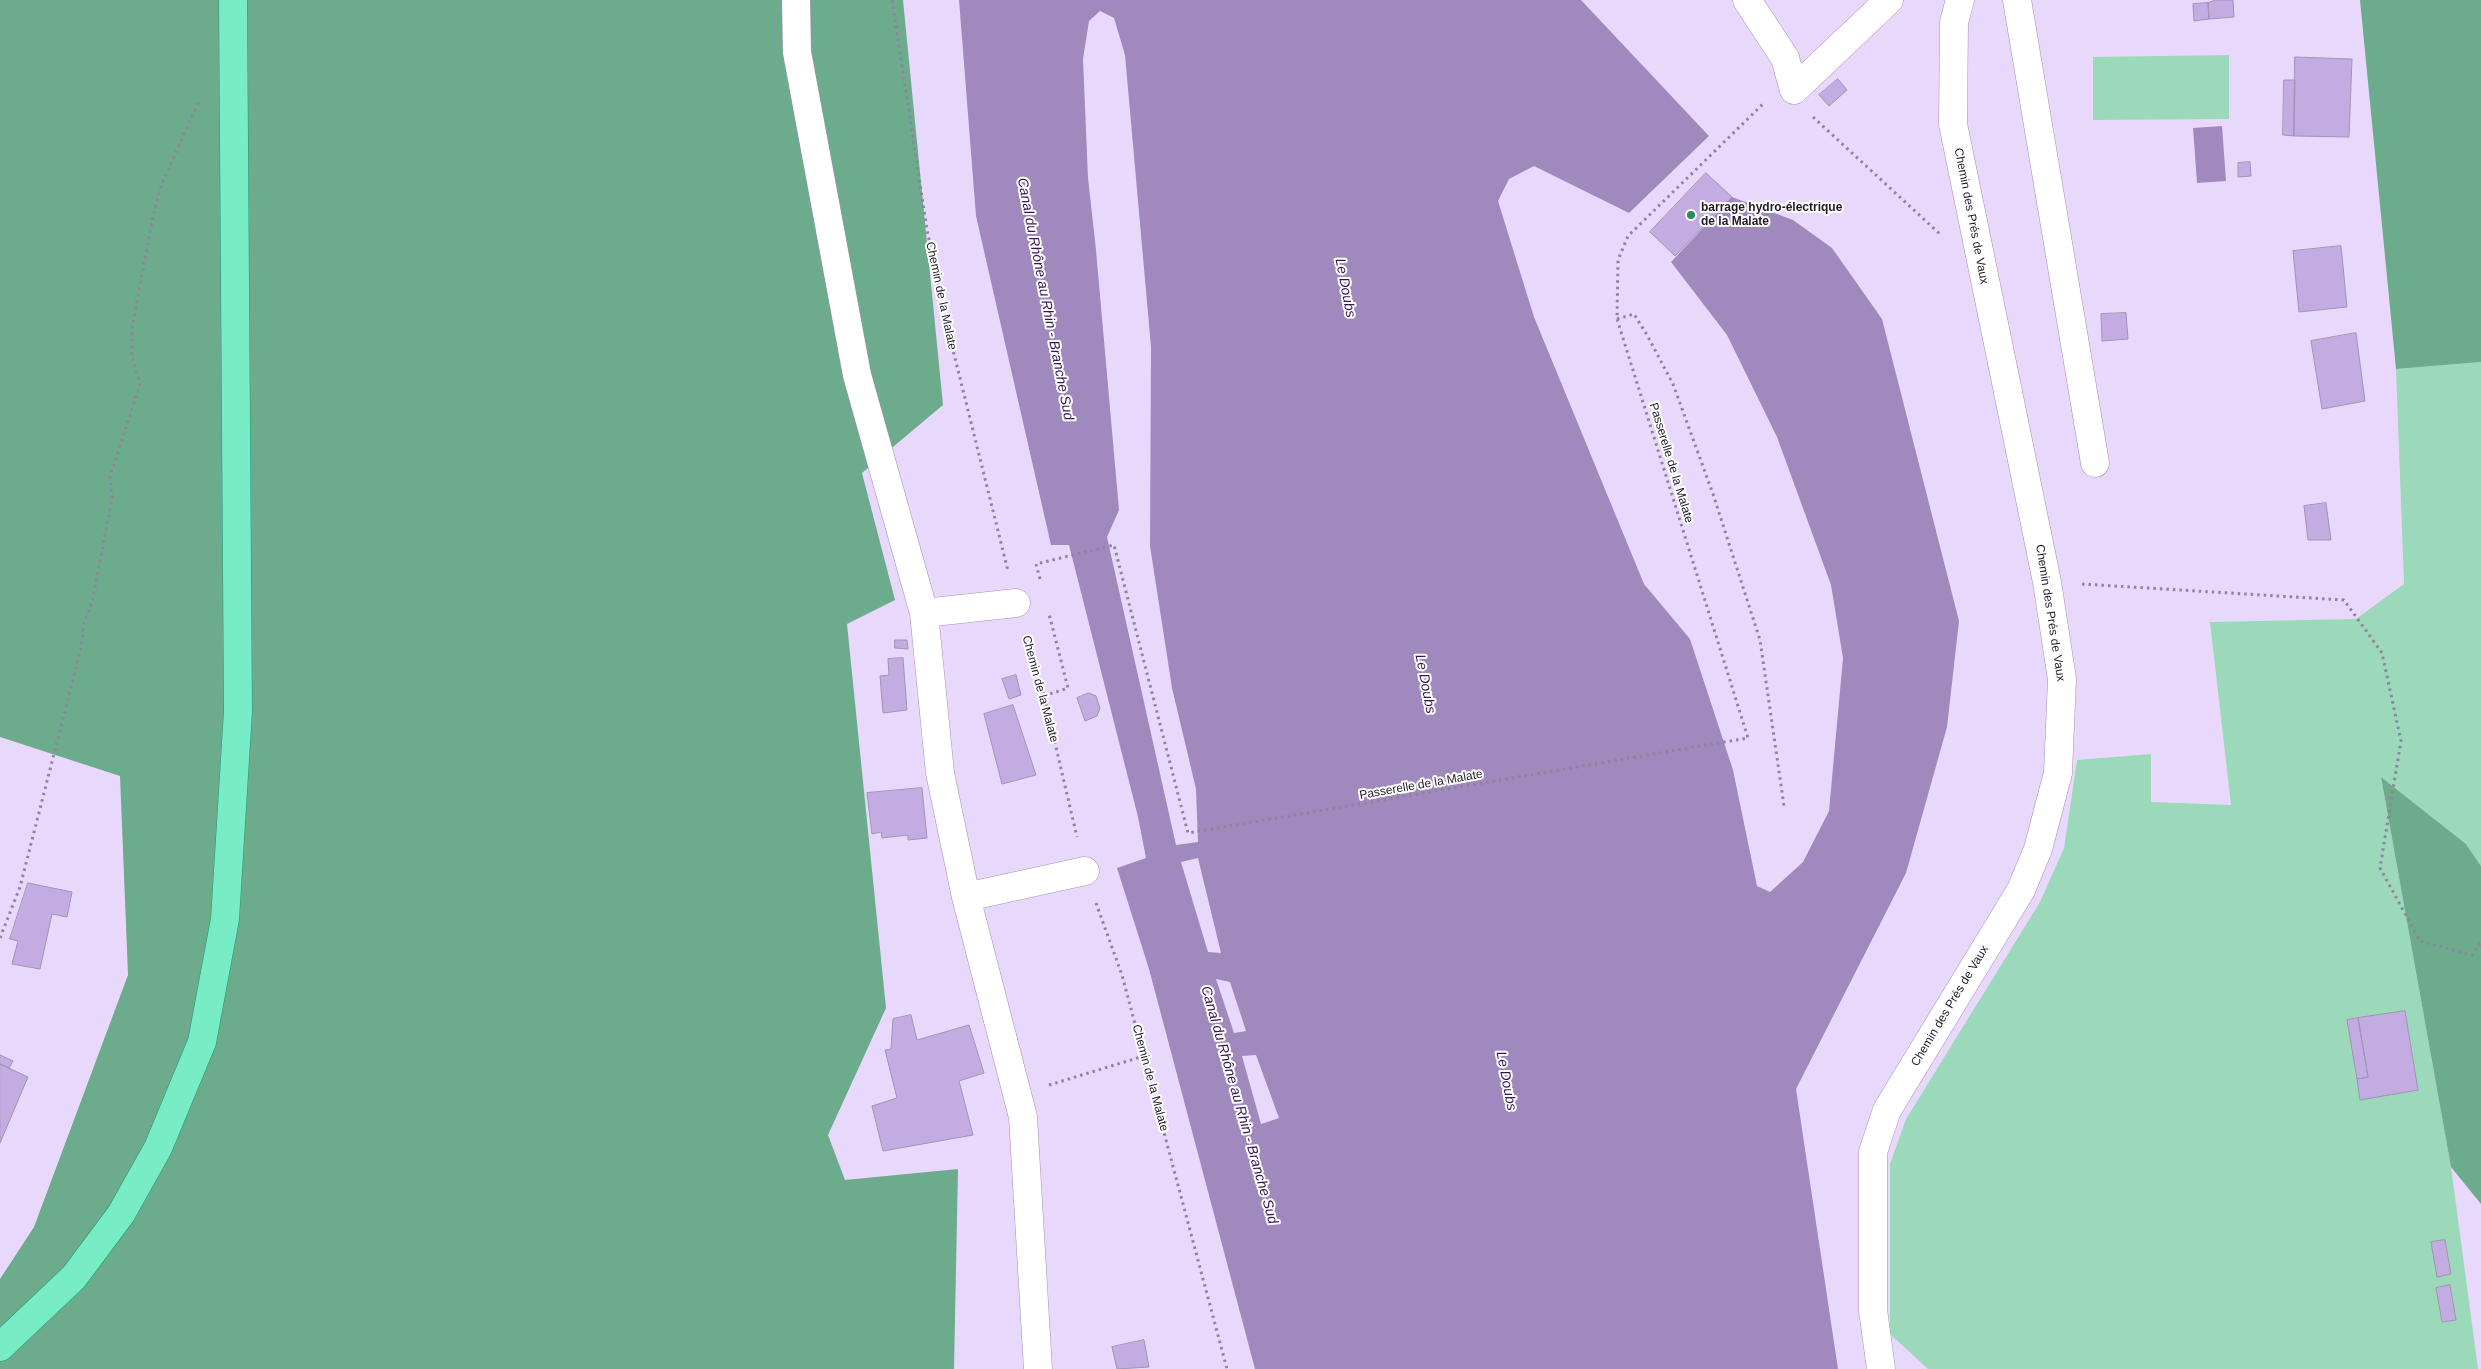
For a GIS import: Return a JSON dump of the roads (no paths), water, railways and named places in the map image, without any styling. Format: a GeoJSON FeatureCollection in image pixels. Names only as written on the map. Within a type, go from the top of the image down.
{"type":"FeatureCollection","features":[{"type":"Feature","properties":{"kind":"main road"},"geometry":{"type":"LineString","coordinates":[[4,1344],[74,1277],[121,1214],[158,1148],[202,1042],[224,919],[238,711],[233,0]]}},
{"type":"Feature","properties":{"kind":"street"},"geometry":{"type":"LineString","coordinates":[[796,0],[797,52],[857,375],[924,613],[940,772],[966,897],[1023,1117],[1038,1369]]}},
{"type":"Feature","properties":{"kind":"street"},"geometry":{"type":"LineString","coordinates":[[1747,0],[1785,58],[1794,90],[1889,0]]}},
{"type":"Feature","properties":{"kind":"street","name":"Chemin des Prés de Vaux"},"geometry":{"type":"LineString","coordinates":[[1881,1369],[1873,1310],[1873,1152],[1887,1110],[2021,890],[2038,849],[2058,773],[2062,678],[2047,582],[1952,124],[1954,22],[1960,0]]}},
{"type":"Feature","properties":{"kind":"street"},"geometry":{"type":"LineString","coordinates":[[2017,0],[2095,463]]}},
{"type":"Feature","properties":{"kind":"street"},"geometry":{"type":"LineString","coordinates":[[924,613],[1016,603]]}},
{"type":"Feature","properties":{"kind":"street"},"geometry":{"type":"LineString","coordinates":[[966,897],[1085,871]]}},
{"type":"Feature","properties":{"kind":"water"},"geometry":{"type":"Polygon","coordinates":[[[959,0],[1581,0],[1709,136],[1629,213],[1534,166],[1509,179],[1498,201],[1534,317],[1644,584],[1690,639],[1733,770],[1757,886],[1770,892],[1803,862],[1829,811],[1843,658],[1831,585],[1777,437],[1727,335],[1671,262],[1732,197],[1793,220],[1832,248],[1882,319],[1959,621],[1947,727],[1906,873],[1796,1089],[1838,1369],[1255,1369],[1149,969],[1117,868],[1146,858],[1138,817],[1069,545],[1051,545],[976,216],[959,0]],[[1100,11],[1089,21],[1083,59],[1088,178],[1119,510],[1107,537],[1176,845],[1198,842],[1196,789],[1172,688],[1150,546],[1151,347],[1125,55],[1114,18],[1100,11]],[[1198,858],[1181,862],[1208,952],[1221,953],[1198,858]],[[1216,979],[1234,1033],[1246,1031],[1230,982],[1216,979]],[[1256,1055],[1242,1056],[1261,1124],[1279,1118],[1256,1055]]]}},
{"type":"Feature","properties":{"kind":"water"},"geometry":{"type":"Polygon","coordinates":[[[2222,126],[2226,181],[2197,183],[2193,128],[2222,126]]]}},
{"type":"Feature","properties":{"kind":"place","name":"barrage hydro-électrique de la Malate"},"geometry":{"type":"Point","coordinates":[1691,215]}},
{"type":"Feature","properties":{"kind":"water label","name":"Le Doubs"},"geometry":{"type":"Point","coordinates":[1345,288]}},
{"type":"Feature","properties":{"kind":"water label","name":"Canal du Rhône au Rhin - Branche Sud"},"geometry":{"type":"Point","coordinates":[1045,299]}},
{"type":"Feature","properties":{"kind":"water label","name":"Le Doubs"},"geometry":{"type":"Point","coordinates":[1425,684]}},
{"type":"Feature","properties":{"kind":"water label","name":"Le Doubs"},"geometry":{"type":"Point","coordinates":[1506,1081]}},
{"type":"Feature","properties":{"kind":"water label","name":"Canal du Rhône au Rhin - Branche Sud"},"geometry":{"type":"Point","coordinates":[1239,1105]}}]}
